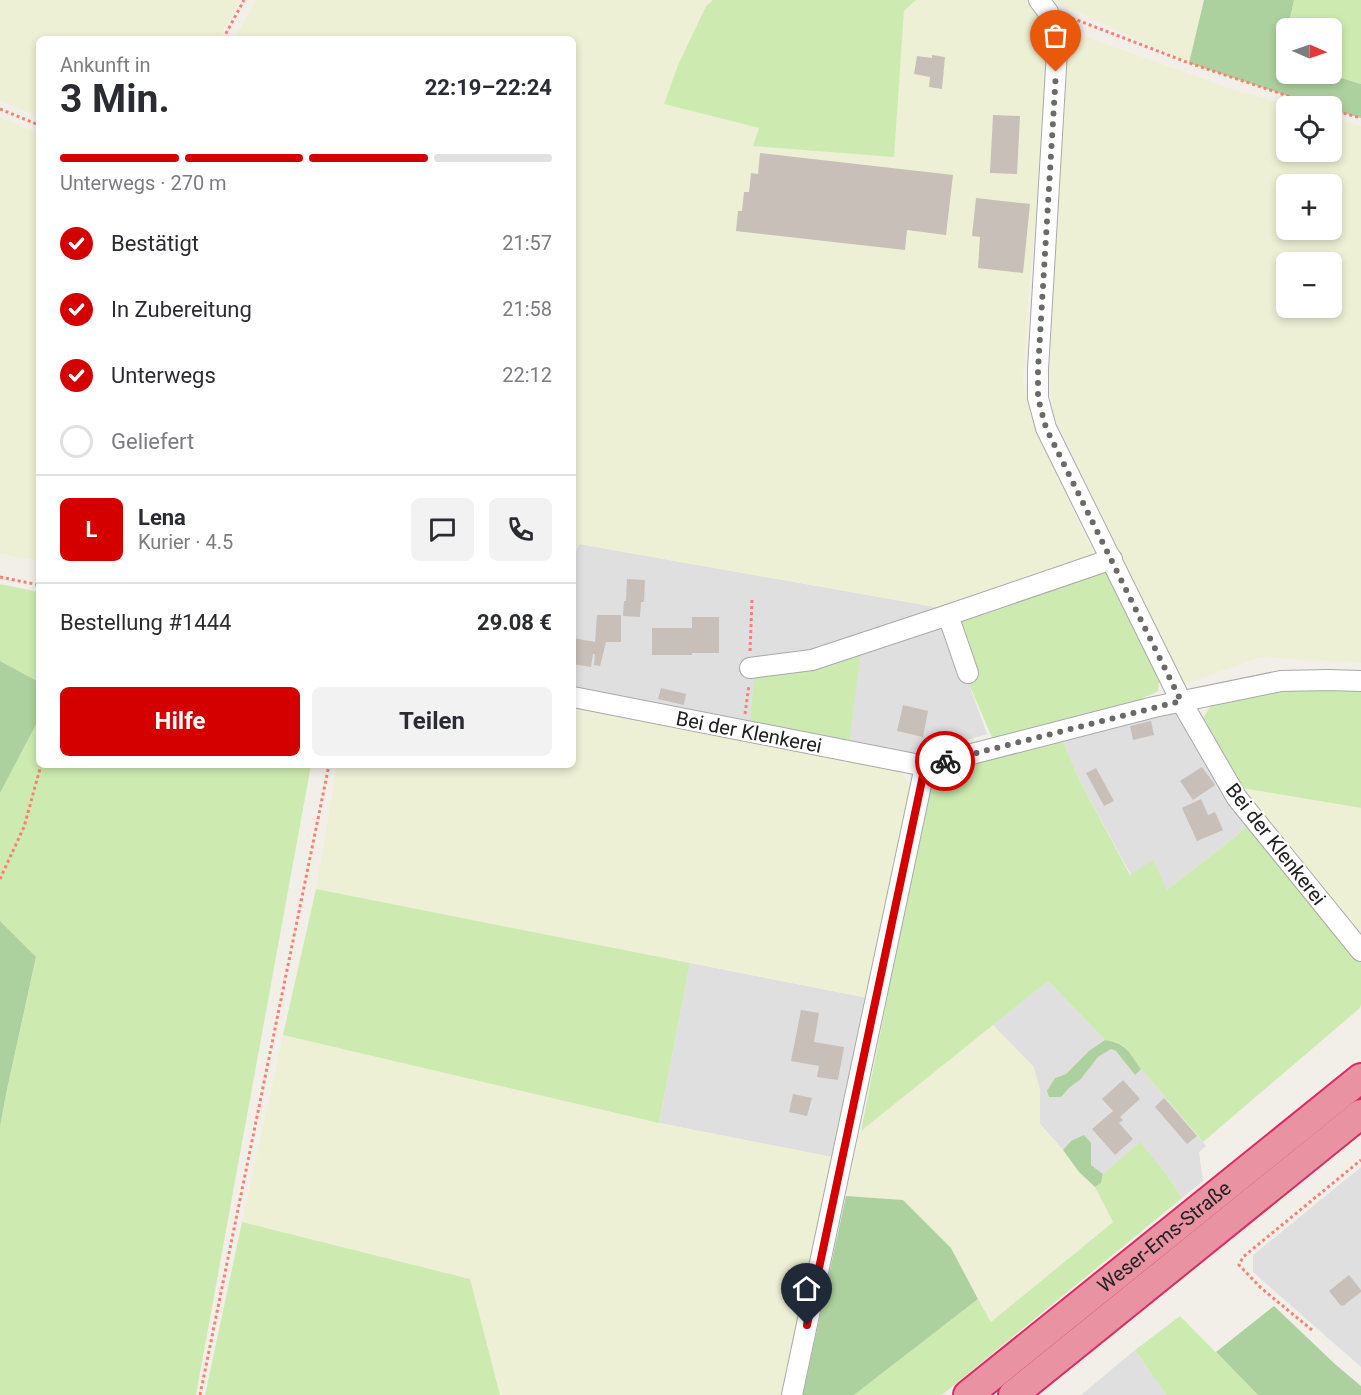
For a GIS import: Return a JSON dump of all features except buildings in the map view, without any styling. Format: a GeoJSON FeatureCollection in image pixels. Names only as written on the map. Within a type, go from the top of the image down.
{"type":"FeatureCollection","features":[{"type":"Feature","properties":{"kind":"highway","name":"Weser-Ems-Straße"},"geometry":{"type":"LineString","coordinates":[[968,1395],[1361,1078]]}},
{"type":"Feature","properties":{"kind":"highway","name":"Weser-Ems-Straße"},"geometry":{"type":"LineString","coordinates":[[1013,1395],[1361,1114]]}},
{"type":"Feature","properties":{"kind":"street","name":"Bei der Klenkerei"},"geometry":{"type":"LineString","coordinates":[[1043,6],[1057,51],[1038,369],[1038,398],[1046,428],[1181,701],[1237,798],[1361,951]]}},
{"type":"Feature","properties":{"kind":"street"},"geometry":{"type":"LineString","coordinates":[[750,668],[812,660],[1112,559]]}},
{"type":"Feature","properties":{"kind":"street"},"geometry":{"type":"LineString","coordinates":[[948,615],[968,673]]}},
{"type":"Feature","properties":{"kind":"street","name":"Bei der Klenkerei"},"geometry":{"type":"LineString","coordinates":[[576,698],[925,766],[1181,701],[1281,681],[1361,681]]}},
{"type":"Feature","properties":{"kind":"street"},"geometry":{"type":"LineString","coordinates":[[792,1395],[925,766]]}},
{"type":"Feature","properties":{"kind":"path"},"geometry":{"type":"LineString","coordinates":[[225,36],[244,0]]}},
{"type":"Feature","properties":{"kind":"path"},"geometry":{"type":"LineString","coordinates":[[1043,6],[1189,63],[1288,96]]}},
{"type":"Feature","properties":{"kind":"path"},"geometry":{"type":"LineString","coordinates":[[0,109],[36,124]]}},
{"type":"Feature","properties":{"kind":"path"},"geometry":{"type":"LineString","coordinates":[[1342,113],[1361,118]]}},
{"type":"Feature","properties":{"kind":"path"},"geometry":{"type":"LineString","coordinates":[[0,577],[36,584]]}},
{"type":"Feature","properties":{"kind":"path"},"geometry":{"type":"LineString","coordinates":[[0,879],[24,827],[40,768]]}},
{"type":"Feature","properties":{"kind":"path"},"geometry":{"type":"LineString","coordinates":[[200,1395],[328,768]]}},
{"type":"Feature","properties":{"kind":"path"},"geometry":{"type":"LineString","coordinates":[[1312,1330],[1261,1288],[1239,1265],[1243,1257],[1361,1160]]}},
{"type":"Feature","properties":{"kind":"shaded area"},"geometry":{"type":"Polygon","coordinates":[[[579,544],[941,608],[987,734],[923,754],[916,759],[576,690],[576,552],[579,544]]]}},
{"type":"Feature","properties":{"kind":"shaded area"},"geometry":{"type":"Polygon","coordinates":[[[1180,709],[1250,825],[1167,890],[1131,875],[1080,781],[1061,737],[1180,709]]]}},
{"type":"Feature","properties":{"kind":"shaded area"},"geometry":{"type":"Polygon","coordinates":[[[690,963],[868,998],[837,1158],[659,1123],[690,963]]]}},
{"type":"Feature","properties":{"kind":"shaded area"},"geometry":{"type":"Polygon","coordinates":[[[1048,981],[1105,1040],[1090,1050],[1066,1074],[1055,1078],[1061,1097],[1081,1079],[1098,1057],[1111,1049],[1116,1051],[1134,1074],[1141,1069],[1206,1146],[1199,1152],[1203,1181],[1182,1198],[1164,1171],[1140,1143],[1103,1174],[1091,1165],[1091,1143],[1071,1141],[1063,1150],[1040,1124],[1040,1090],[993,1025],[1048,981]]]}},
{"type":"Feature","properties":{"kind":"shaded area"},"geometry":{"type":"Polygon","coordinates":[[[1361,1167],[1361,1367],[1253,1272],[1253,1255],[1361,1167]]]}},
{"type":"Feature","properties":{"kind":"shaded area"},"geometry":{"type":"Polygon","coordinates":[[[1135,1350],[1166,1395],[1081,1395],[1135,1350]]]}},
{"type":"Feature","properties":{"kind":"green space"},"geometry":{"type":"Polygon","coordinates":[[[0,0],[240,0],[221,36],[36,36],[36,116],[0,100],[0,0]]]}},
{"type":"Feature","properties":{"kind":"green space"},"geometry":{"type":"Polygon","coordinates":[[[256,0],[713,0],[706,6],[678,65],[664,104],[759,128],[753,146],[894,156],[904,11],[916,0],[1035,0],[1046,16],[1049,82],[1029,289],[1023,381],[1032,420],[1095,557],[941,608],[579,544],[576,552],[576,36],[236,36],[256,0]]]}},
{"type":"Feature","properties":{"kind":"green space"},"geometry":{"type":"Polygon","coordinates":[[[713,0],[916,0],[904,11],[894,157],[753,146],[759,128],[664,104],[678,65],[706,6],[713,0]]]}},
{"type":"Feature","properties":{"kind":"green space"},"geometry":{"type":"Polygon","coordinates":[[[1055,0],[1204,0],[1189,63],[1055,0]]]}},
{"type":"Feature","properties":{"kind":"green space"},"geometry":{"type":"Polygon","coordinates":[[[1204,0],[1294,0],[1290,18],[1276,18],[1276,84],[1342,84],[1342,78],[1361,84],[1361,118],[1342,113],[1342,96],[1288,96],[1189,63],[1204,0]]]}},
{"type":"Feature","properties":{"kind":"green space"},"geometry":{"type":"Polygon","coordinates":[[[1294,0],[1361,0],[1361,84],[1342,78],[1342,18],[1290,18],[1294,0]]]}},
{"type":"Feature","properties":{"kind":"green space"},"geometry":{"type":"Polygon","coordinates":[[[1064,29],[1237,91],[1276,102],[1276,162],[1342,162],[1342,121],[1361,126],[1361,663],[1261,657],[1183,685],[1054,416],[1048,368],[1067,69],[1064,29]]]}},
{"type":"Feature","properties":{"kind":"green space"},"geometry":{"type":"Polygon","coordinates":[[[0,117],[36,133],[36,561],[0,553],[0,117]]]}},
{"type":"Feature","properties":{"kind":"green space"},"geometry":{"type":"Polygon","coordinates":[[[1099,569],[1109,572],[1160,675],[1158,691],[1116,711],[994,742],[965,675],[955,617],[1099,569]]]}},
{"type":"Feature","properties":{"kind":"green space"},"geometry":{"type":"Polygon","coordinates":[[[0,584],[36,591],[36,680],[0,661],[0,584]]]}},
{"type":"Feature","properties":{"kind":"green space"},"geometry":{"type":"Polygon","coordinates":[[[861,649],[849,745],[750,724],[754,679],[762,672],[861,649]]]}},
{"type":"Feature","properties":{"kind":"green space"},"geometry":{"type":"Polygon","coordinates":[[[0,661],[36,680],[36,725],[0,793],[0,661]]]}},
{"type":"Feature","properties":{"kind":"green space"},"geometry":{"type":"Polygon","coordinates":[[[1271,687],[1361,688],[1361,808],[1236,787],[1208,735],[1203,718],[1212,704],[1271,687]]]}},
{"type":"Feature","properties":{"kind":"green space"},"geometry":{"type":"Polygon","coordinates":[[[576,704],[897,770],[908,782],[912,799],[868,998],[316,889],[336,768],[576,768],[576,704]]]}},
{"type":"Feature","properties":{"kind":"green space"},"geometry":{"type":"Polygon","coordinates":[[[36,725],[36,768],[310,768],[196,1395],[0,1395],[0,1127],[36,958],[0,921],[0,793],[36,725]]]}},
{"type":"Feature","properties":{"kind":"green space"},"geometry":{"type":"Polygon","coordinates":[[[1061,737],[1080,781],[1130,875],[1153,860],[1167,890],[1250,825],[1361,963],[1360,1008],[1203,1142],[1124,1046],[1105,1040],[1048,981],[861,1131],[932,772],[1061,737]]]}},
{"type":"Feature","properties":{"kind":"green space"},"geometry":{"type":"Polygon","coordinates":[[[1236,787],[1361,808],[1361,935],[1236,787]]]}},
{"type":"Feature","properties":{"kind":"green space"},"geometry":{"type":"Polygon","coordinates":[[[316,889],[690,963],[659,1123],[283,1035],[316,889]]]}},
{"type":"Feature","properties":{"kind":"green space"},"geometry":{"type":"Polygon","coordinates":[[[0,921],[36,957],[0,1127],[0,921]]]}},
{"type":"Feature","properties":{"kind":"green space"},"geometry":{"type":"Polygon","coordinates":[[[993,1025],[1034,1067],[1040,1090],[1040,1124],[1079,1172],[1095,1187],[1113,1221],[991,1322],[951,1248],[903,1200],[846,1196],[861,1131],[993,1025]]]}},
{"type":"Feature","properties":{"kind":"green space"},"geometry":{"type":"Polygon","coordinates":[[[283,1035],[659,1123],[837,1158],[786,1395],[500,1395],[470,1279],[242,1222],[283,1035]]]}},
{"type":"Feature","properties":{"kind":"green space"},"geometry":{"type":"Polygon","coordinates":[[[1105,1040],[1123,1046],[1141,1069],[1135,1075],[1116,1051],[1111,1049],[1098,1057],[1081,1079],[1061,1097],[1049,1097],[1047,1091],[1055,1078],[1066,1074],[1090,1050],[1105,1040]]]}},
{"type":"Feature","properties":{"kind":"green space"},"geometry":{"type":"Polygon","coordinates":[[[1084,1135],[1091,1143],[1091,1165],[1103,1174],[1101,1183],[1095,1187],[1079,1172],[1063,1150],[1071,1141],[1084,1135]]]}},
{"type":"Feature","properties":{"kind":"green space"},"geometry":{"type":"Polygon","coordinates":[[[1140,1142],[1164,1171],[1182,1198],[942,1395],[854,1395],[978,1299],[991,1322],[1113,1222],[1095,1187],[1101,1183],[1103,1174],[1140,1142]]]}},
{"type":"Feature","properties":{"kind":"green space"},"geometry":{"type":"Polygon","coordinates":[[[846,1196],[903,1200],[951,1248],[978,1299],[854,1395],[803,1395],[846,1196]]]}},
{"type":"Feature","properties":{"kind":"green space"},"geometry":{"type":"Polygon","coordinates":[[[242,1222],[470,1279],[500,1395],[205,1395],[242,1222]]]}},
{"type":"Feature","properties":{"kind":"green space"},"geometry":{"type":"Polygon","coordinates":[[[1274,1306],[1361,1386],[1361,1395],[1258,1395],[1216,1352],[1274,1306]]]}},
{"type":"Feature","properties":{"kind":"green space"},"geometry":{"type":"Polygon","coordinates":[[[1180,1316],[1258,1395],[1166,1395],[1135,1350],[1180,1316]]]}},
{"type":"Feature","properties":{"kind":"way so far"},"geometry":{"type":"LineString","coordinates":[[945,761],[1181,701],[1046,428],[1038,398],[1056,72]]}},
{"type":"Feature","properties":{"kind":"route"},"geometry":{"type":"LineString","coordinates":[[807,1325],[925,766],[945,761]]}}]}
